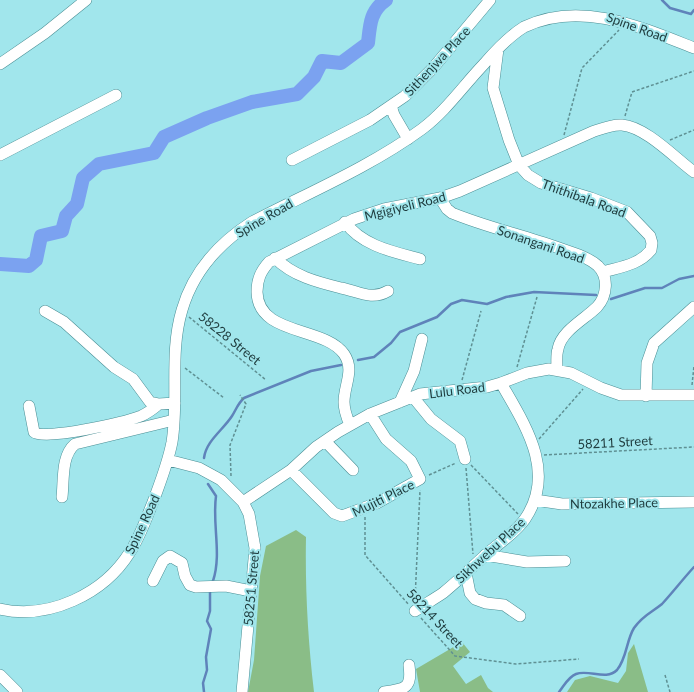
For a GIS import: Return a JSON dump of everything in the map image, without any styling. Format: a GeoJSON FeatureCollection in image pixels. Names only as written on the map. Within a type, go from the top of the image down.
{"type":"FeatureCollection","features":[{"type":"Feature","properties":{"kind":"street"},"geometry":{"type":"LineString","coordinates":[[0,64],[46,33],[86,0]]}},
{"type":"Feature","properties":{"kind":"street","name":"Sithenjwa Place"},"geometry":{"type":"LineString","coordinates":[[292,160],[370,120],[391,106],[417,84],[490,0]]}},
{"type":"Feature","properties":{"kind":"street","name":"Spine Road"},"geometry":{"type":"LineString","coordinates":[[1,613],[29,611],[68,603],[82,597],[111,576],[130,552],[139,536],[168,460],[174,420],[175,361],[182,310],[192,285],[204,266],[218,247],[235,233],[408,139],[442,113],[498,49],[525,27],[559,15],[594,13],[627,22],[694,48]]}},
{"type":"Feature","properties":{"kind":"street","name":"Thithibala Road"},"geometry":{"type":"LineString","coordinates":[[498,49],[493,88],[509,140],[519,165],[528,175],[541,183],[590,198],[627,212],[650,236],[653,246],[644,258],[624,266],[602,272]]}},
{"type":"Feature","properties":{"kind":"street"},"geometry":{"type":"LineString","coordinates":[[0,155],[116,95]]}},
{"type":"Feature","properties":{"kind":"street"},"geometry":{"type":"LineString","coordinates":[[391,106],[394,115],[408,139]]}},
{"type":"Feature","properties":{"kind":"street"},"geometry":{"type":"LineString","coordinates":[[623,125],[644,134],[694,172]]}},
{"type":"Feature","properties":{"kind":"street","name":"Mgigiyeli Road"},"geometry":{"type":"LineString","coordinates":[[350,425],[344,402],[349,370],[344,354],[332,343],[275,321],[263,311],[258,296],[259,277],[263,269],[275,258],[346,222],[384,209],[440,198],[460,191],[592,132],[608,127],[623,125]]}},
{"type":"Feature","properties":{"kind":"street","name":"Sonangani Road"},"geometry":{"type":"LineString","coordinates":[[440,198],[443,204],[452,213],[586,258],[602,272]]}},
{"type":"Feature","properties":{"kind":"street"},"geometry":{"type":"LineString","coordinates":[[346,222],[361,237],[376,245],[420,259]]}},
{"type":"Feature","properties":{"kind":"street"},"geometry":{"type":"LineString","coordinates":[[275,258],[292,271],[323,284],[368,296],[382,295],[388,291]]}},
{"type":"Feature","properties":{"kind":"street"},"geometry":{"type":"LineString","coordinates":[[557,370],[558,348],[560,343],[572,328],[589,315],[603,299],[606,287],[602,272]]}},
{"type":"Feature","properties":{"kind":"street"},"geometry":{"type":"LineString","coordinates":[[646,396],[647,363],[654,343],[694,307]]}},
{"type":"Feature","properties":{"kind":"street"},"geometry":{"type":"LineString","coordinates":[[45,311],[64,322],[114,367],[133,379],[150,402],[159,404],[174,403]]}},
{"type":"Feature","properties":{"kind":"street"},"geometry":{"type":"LineString","coordinates":[[400,402],[414,371],[422,339]]}},
{"type":"Feature","properties":{"kind":"street","name":"Lulu Road"},"geometry":{"type":"LineString","coordinates":[[243,502],[291,470],[324,441],[350,425],[370,414],[413,397],[432,392],[501,384],[528,373],[549,369],[571,373],[621,395],[693,395]]}},
{"type":"Feature","properties":{"kind":"street","name":"Sikhwebu Place"},"geometry":{"type":"LineString","coordinates":[[415,611],[442,594],[524,520],[535,500],[538,481],[535,450],[527,428],[501,384]]}},
{"type":"Feature","properties":{"kind":"street"},"geometry":{"type":"LineString","coordinates":[[413,397],[431,419],[460,441],[465,459]]}},
{"type":"Feature","properties":{"kind":"street"},"geometry":{"type":"LineString","coordinates":[[29,406],[34,432],[42,435],[76,431],[127,420],[142,416],[159,404]]}},
{"type":"Feature","properties":{"kind":"street"},"geometry":{"type":"LineString","coordinates":[[370,414],[386,439],[411,461],[420,479]]}},
{"type":"Feature","properties":{"kind":"street"},"geometry":{"type":"LineString","coordinates":[[62,497],[66,460],[71,448],[75,444],[174,420]]}},
{"type":"Feature","properties":{"kind":"street"},"geometry":{"type":"LineString","coordinates":[[324,441],[353,470]]}},
{"type":"Feature","properties":{"kind":"street","name":"58251 Street"},"geometry":{"type":"LineString","coordinates":[[168,460],[211,474],[243,502],[249,514],[255,548],[242,692]]}},
{"type":"Feature","properties":{"kind":"street","name":"Mujiti Place"},"geometry":{"type":"LineString","coordinates":[[291,470],[338,515],[346,516],[392,496],[420,479]]}},
{"type":"Feature","properties":{"kind":"street","name":"Ntozakhe Place"},"geometry":{"type":"LineString","coordinates":[[535,500],[562,504],[694,502]]}},
{"type":"Feature","properties":{"kind":"street"},"geometry":{"type":"LineString","coordinates":[[485,555],[527,562],[566,561]]}},
{"type":"Feature","properties":{"kind":"street"},"geometry":{"type":"LineString","coordinates":[[153,580],[163,561],[170,556],[182,563],[185,576],[190,585],[226,586],[251,591]]}},
{"type":"Feature","properties":{"kind":"street"},"geometry":{"type":"LineString","coordinates":[[470,569],[470,593],[475,599],[504,605],[520,616]]}},
{"type":"Feature","properties":{"kind":"street"},"geometry":{"type":"LineString","coordinates":[[384,692],[398,690],[407,686],[410,681],[409,665]]}},
{"type":"Feature","properties":{"kind":"street"},"geometry":{"type":"LineString","coordinates":[[1,677],[8,692]]}},
{"type":"Feature","properties":{"kind":"street"},"geometry":{"type":"LineString","coordinates":[[1,677],[17,692]]}},
{"type":"Feature","properties":{"kind":"path"},"geometry":{"type":"LineString","coordinates":[[561,146],[582,68],[627,22]]}},
{"type":"Feature","properties":{"kind":"path"},"geometry":{"type":"LineString","coordinates":[[623,125],[632,92],[694,71]]}},
{"type":"Feature","properties":{"kind":"path"},"geometry":{"type":"LineString","coordinates":[[660,145],[694,130]]}},
{"type":"Feature","properties":{"kind":"path"},"geometry":{"type":"LineString","coordinates":[[514,379],[537,297]]}},
{"type":"Feature","properties":{"kind":"path","name":"58228 Street"},"geometry":{"type":"LineString","coordinates":[[182,310],[266,380]]}},
{"type":"Feature","properties":{"kind":"path"},"geometry":{"type":"LineString","coordinates":[[460,389],[481,311]]}},
{"type":"Feature","properties":{"kind":"path"},"geometry":{"type":"LineString","coordinates":[[175,361],[224,398]]}},
{"type":"Feature","properties":{"kind":"path"},"geometry":{"type":"LineString","coordinates":[[693,395],[692,367],[694,366]]}},
{"type":"Feature","properties":{"kind":"path"},"geometry":{"type":"LineString","coordinates":[[535,450],[590,382]]}},
{"type":"Feature","properties":{"kind":"path"},"geometry":{"type":"LineString","coordinates":[[231,490],[230,444],[246,404],[240,395]]}},
{"type":"Feature","properties":{"kind":"path","name":"58211 Street"},"geometry":{"type":"LineString","coordinates":[[535,450],[694,447]]}},
{"type":"Feature","properties":{"kind":"path"},"geometry":{"type":"LineString","coordinates":[[465,459],[524,520]]}},
{"type":"Feature","properties":{"kind":"path"},"geometry":{"type":"LineString","coordinates":[[465,459],[470,569]]}},
{"type":"Feature","properties":{"kind":"path","name":"Mujiti Place"},"geometry":{"type":"LineString","coordinates":[[420,479],[465,459]]}},
{"type":"Feature","properties":{"kind":"path"},"geometry":{"type":"LineString","coordinates":[[415,611],[420,479]]}},
{"type":"Feature","properties":{"kind":"path","name":"58214 Street"},"geometry":{"type":"LineString","coordinates":[[365,508],[365,555],[455,656],[516,664],[579,659]]}},
{"type":"Feature","properties":{"kind":"path"},"geometry":{"type":"LineString","coordinates":[[664,675],[670,692]]}},
{"type":"Feature","properties":{"kind":"green space"},"geometry":{"type":"Polygon","coordinates":[[[296,530],[306,537],[307,614],[314,692],[248,692],[254,660],[260,576],[266,546],[296,530]]]}},
{"type":"Feature","properties":{"kind":"green space"},"geometry":{"type":"Polygon","coordinates":[[[462,642],[470,652],[453,666],[466,684],[481,675],[488,688],[493,692],[420,692],[416,669],[462,642]]]}},
{"type":"Feature","properties":{"kind":"green space"},"geometry":{"type":"Polygon","coordinates":[[[634,644],[648,692],[567,692],[575,680],[590,676],[618,683],[626,671],[628,653],[634,644]]]}},
{"type":"Feature","properties":{"kind":"waterway"},"geometry":{"type":"LineString","coordinates":[[0,264],[29,266],[36,260],[41,236],[62,231],[66,216],[77,204],[83,178],[99,164],[154,153],[164,137],[207,118],[252,102],[297,94],[314,77],[322,61],[341,63],[368,43],[370,24],[374,14],[386,0]]}},
{"type":"Feature","properties":{"kind":"waterway"},"geometry":{"type":"LineString","coordinates":[[662,0],[670,8],[691,14],[694,10]]}},
{"type":"Feature","properties":{"kind":"waterway"},"geometry":{"type":"LineString","coordinates":[[611,299],[645,288],[662,288],[679,279],[694,276]]}},
{"type":"Feature","properties":{"kind":"waterway"},"geometry":{"type":"LineString","coordinates":[[358,360],[374,357],[391,343],[400,332],[437,317],[451,304],[462,300],[487,304],[506,297],[534,292],[596,295]]}},
{"type":"Feature","properties":{"kind":"waterway"},"geometry":{"type":"LineString","coordinates":[[204,458],[205,452],[211,441],[228,421],[244,398],[311,371],[341,365]]}},
{"type":"Feature","properties":{"kind":"waterway"},"geometry":{"type":"LineString","coordinates":[[208,484],[216,496],[215,517],[217,560],[213,581]]}},
{"type":"Feature","properties":{"kind":"waterway"},"geometry":{"type":"LineString","coordinates":[[559,692],[568,679],[573,675],[581,673],[608,675],[617,670],[623,660],[629,638],[634,628],[644,617],[662,604],[694,567]]}},
{"type":"Feature","properties":{"kind":"waterway"},"geometry":{"type":"LineString","coordinates":[[204,692],[203,683],[207,670],[206,657],[211,629],[207,621],[210,611],[210,590]]}}]}
